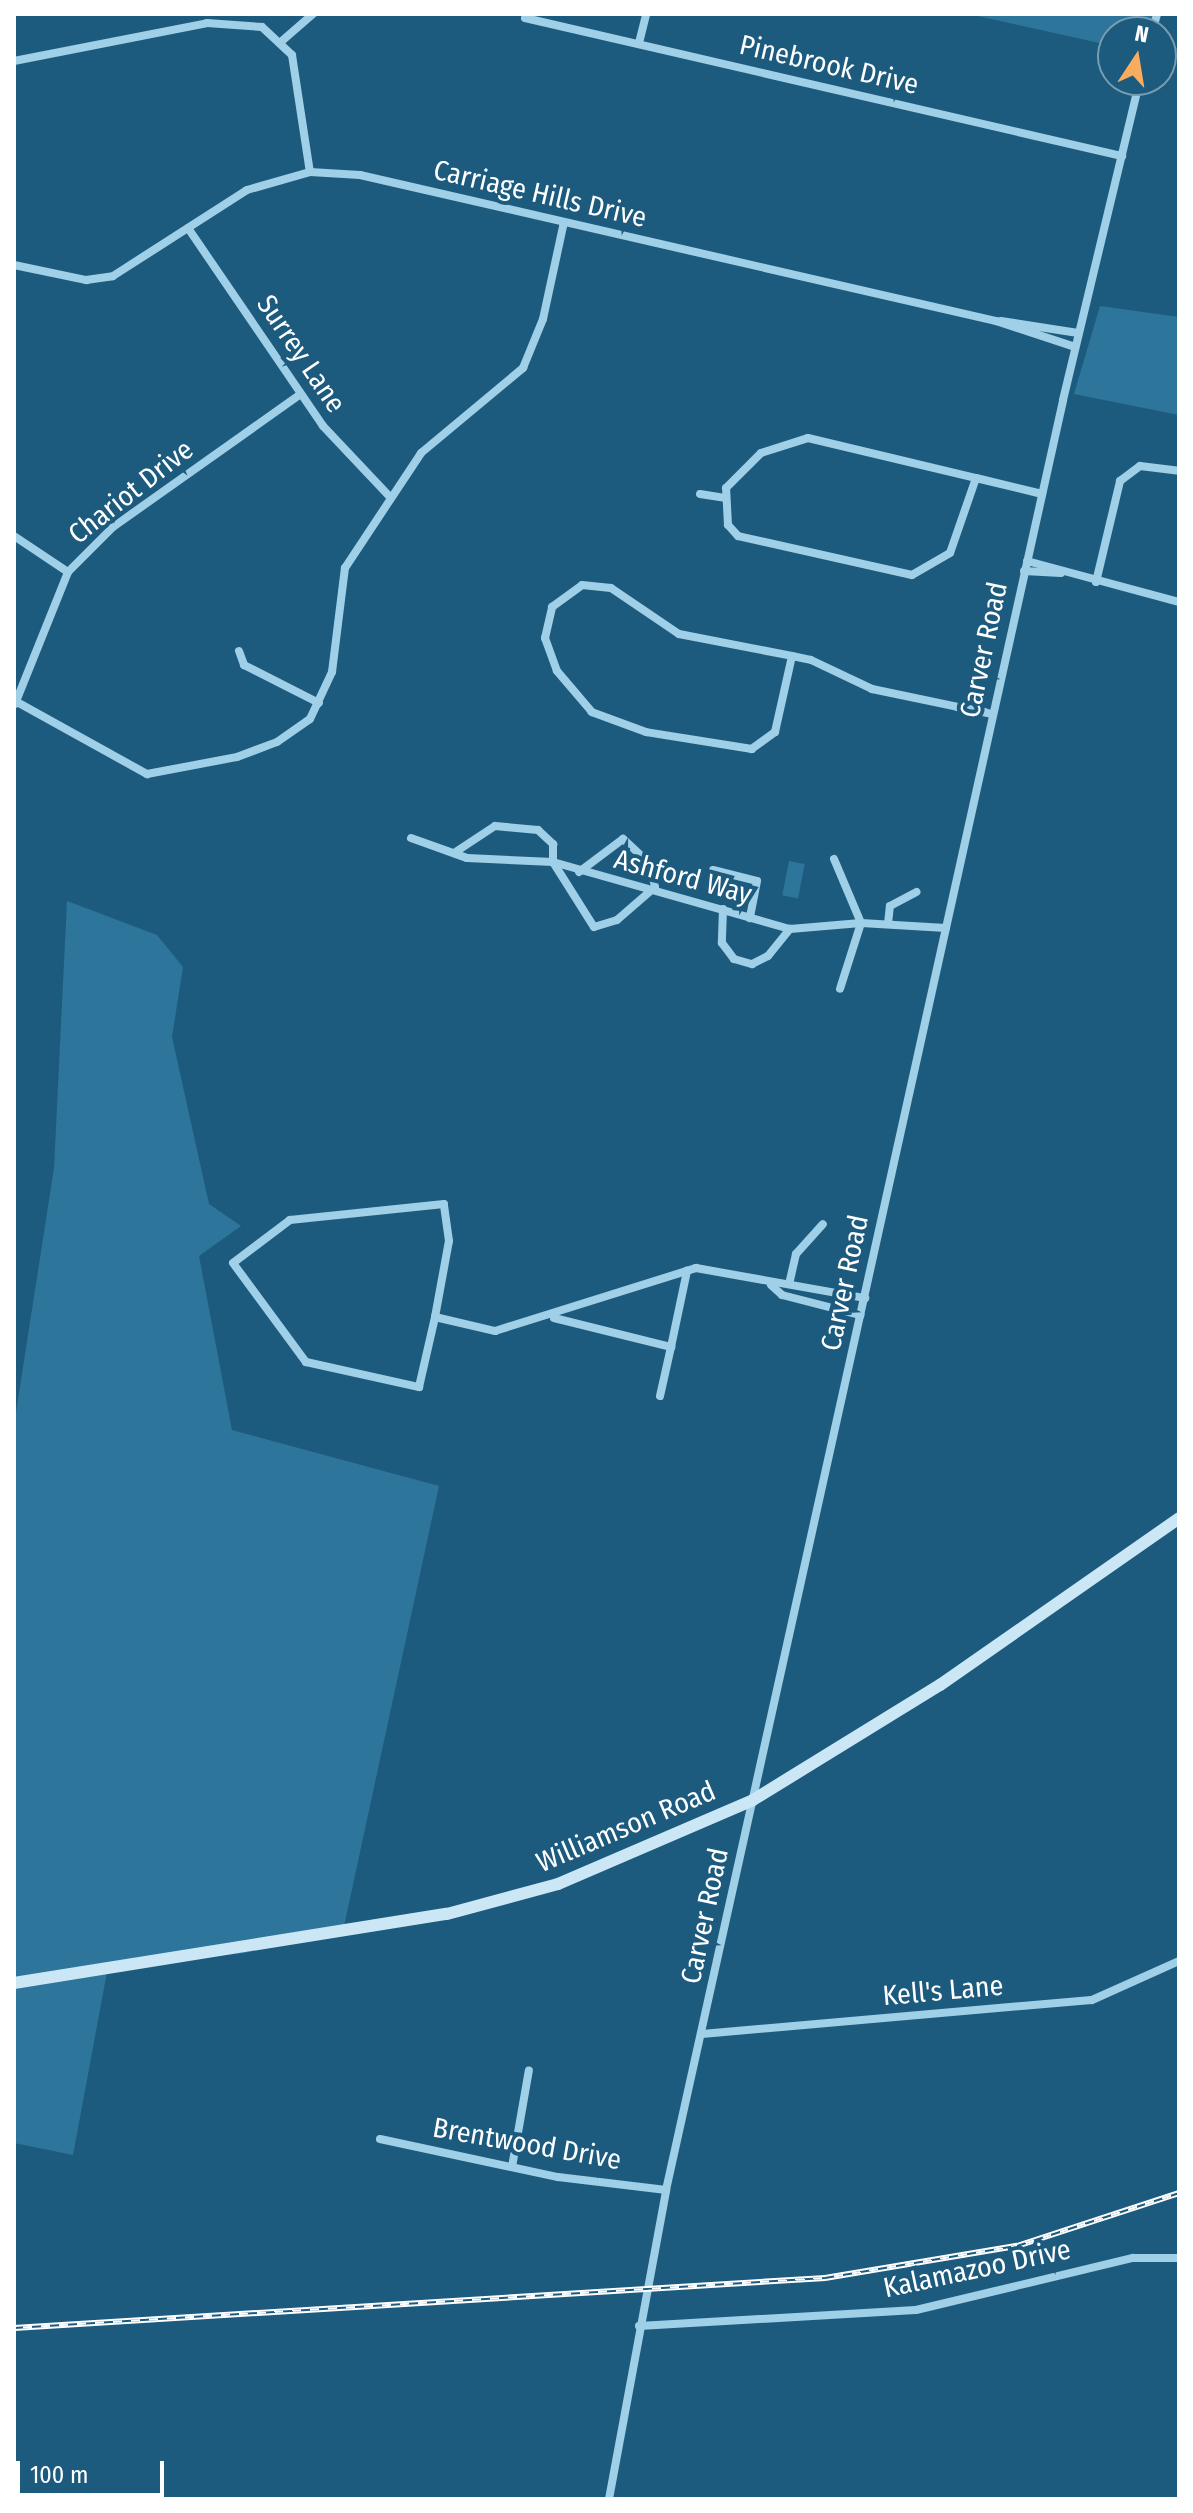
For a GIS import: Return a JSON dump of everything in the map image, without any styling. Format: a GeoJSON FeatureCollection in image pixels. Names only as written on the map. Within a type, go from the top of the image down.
{"type":"FeatureCollection","features":[{"type":"Feature","properties":{"kind":"main road","name":"Williamson Road"},"geometry":{"type":"LineString","coordinates":[[14,1983],[447,1914],[558,1884],[753,1800],[940,1685],[1179,1518]]}},
{"type":"Feature","properties":{"kind":"street"},"geometry":{"type":"LineString","coordinates":[[283,40],[313,14]]}},
{"type":"Feature","properties":{"kind":"street"},"geometry":{"type":"LineString","coordinates":[[639,43],[646,14]]}},
{"type":"Feature","properties":{"kind":"street","name":"Pinebrook Drive"},"geometry":{"type":"LineString","coordinates":[[525,18],[1122,156]]}},
{"type":"Feature","properties":{"kind":"street"},"geometry":{"type":"LineString","coordinates":[[14,61],[207,23],[237,22],[283,40],[302,91],[310,172]]}},
{"type":"Feature","properties":{"kind":"street","name":"Carver Road"},"geometry":{"type":"LineString","coordinates":[[609,2499],[666,2190],[946,928],[988,713],[1026,566],[1078,333],[1136,96]]}},
{"type":"Feature","properties":{"kind":"street","name":"Carriage Hills Drive"},"geometry":{"type":"LineString","coordinates":[[14,265],[86,280],[113,276],[247,190],[310,172],[360,175],[996,321],[1075,347]]}},
{"type":"Feature","properties":{"kind":"street"},"geometry":{"type":"LineString","coordinates":[[16,703],[147,774],[277,742],[319,703],[332,672],[345,568],[389,496],[446,427],[523,368],[543,319],[564,222]]}},
{"type":"Feature","properties":{"kind":"street","name":"Surrey Lane"},"geometry":{"type":"LineString","coordinates":[[188,228],[351,463],[389,496]]}},
{"type":"Feature","properties":{"kind":"street"},"geometry":{"type":"LineString","coordinates":[[996,321],[1078,333]]}},
{"type":"Feature","properties":{"kind":"street","name":"Chariot Drive"},"geometry":{"type":"LineString","coordinates":[[16,703],[68,572],[113,527],[301,394]]}},
{"type":"Feature","properties":{"kind":"street"},"geometry":{"type":"LineString","coordinates":[[976,478],[950,553],[912,575],[748,543],[728,525],[725,498],[741,469],[761,453],[808,438],[976,478],[1042,494]]}},
{"type":"Feature","properties":{"kind":"street"},"geometry":{"type":"LineString","coordinates":[[1096,582],[1120,481],[1140,466],[1179,471]]}},
{"type":"Feature","properties":{"kind":"street"},"geometry":{"type":"LineString","coordinates":[[700,494],[725,498]]}},
{"type":"Feature","properties":{"kind":"street"},"geometry":{"type":"LineString","coordinates":[[14,536],[68,572]]}},
{"type":"Feature","properties":{"kind":"street"},"geometry":{"type":"LineString","coordinates":[[1026,566],[1179,602]]}},
{"type":"Feature","properties":{"kind":"street"},"geometry":{"type":"LineString","coordinates":[[792,656],[775,732],[752,749],[646,732],[592,712],[557,671],[545,638],[552,607],[582,585],[611,588],[679,634],[792,656],[872,689],[988,713]]}},
{"type":"Feature","properties":{"kind":"street"},"geometry":{"type":"LineString","coordinates":[[239,651],[244,665],[319,703]]}},
{"type":"Feature","properties":{"kind":"street"},"geometry":{"type":"LineString","coordinates":[[454,853],[474,833],[515,824],[538,830],[553,844],[553,862],[594,927],[617,920],[655,887],[650,864],[623,839],[579,872]]}},
{"type":"Feature","properties":{"kind":"street","name":"Ashford Way"},"geometry":{"type":"LineString","coordinates":[[411,838],[454,853],[553,862],[579,872],[655,887],[790,929],[861,923],[946,928]]}},
{"type":"Feature","properties":{"kind":"street"},"geometry":{"type":"LineString","coordinates":[[834,859],[861,923],[840,989]]}},
{"type":"Feature","properties":{"kind":"street"},"geometry":{"type":"LineString","coordinates":[[713,870],[757,881],[750,918]]}},
{"type":"Feature","properties":{"kind":"street"},"geometry":{"type":"LineString","coordinates":[[888,924],[890,906],[916,892]]}},
{"type":"Feature","properties":{"kind":"street"},"geometry":{"type":"LineString","coordinates":[[723,909],[722,943],[734,959],[752,964],[768,956],[790,929]]}},
{"type":"Feature","properties":{"kind":"street"},"geometry":{"type":"LineString","coordinates":[[444,1204],[449,1241],[435,1317],[419,1387],[306,1362],[233,1263],[290,1220],[444,1204]]}},
{"type":"Feature","properties":{"kind":"street"},"geometry":{"type":"LineString","coordinates":[[790,1280],[796,1254],[823,1224]]}},
{"type":"Feature","properties":{"kind":"street"},"geometry":{"type":"LineString","coordinates":[[435,1317],[495,1331],[553,1317],[687,1271],[771,1285],[790,1280],[865,1298]]}},
{"type":"Feature","properties":{"kind":"street"},"geometry":{"type":"LineString","coordinates":[[660,1396],[687,1271]]}},
{"type":"Feature","properties":{"kind":"street"},"geometry":{"type":"LineString","coordinates":[[771,1285],[782,1295],[860,1315]]}},
{"type":"Feature","properties":{"kind":"street"},"geometry":{"type":"LineString","coordinates":[[553,1317],[671,1347]]}},
{"type":"Feature","properties":{"kind":"street","name":"Kell's Lane"},"geometry":{"type":"LineString","coordinates":[[702,2034],[1092,2000],[1179,1961]]}},
{"type":"Feature","properties":{"kind":"street"},"geometry":{"type":"LineString","coordinates":[[512,2167],[529,2070]]}},
{"type":"Feature","properties":{"kind":"street","name":"Brentwood Drive"},"geometry":{"type":"LineString","coordinates":[[380,2139],[512,2167],[666,2190]]}},
{"type":"Feature","properties":{"kind":"street","name":"Kalamazoo Drive"},"geometry":{"type":"LineString","coordinates":[[639,2326],[916,2310],[1133,2258],[1179,2258]]}},
{"type":"Feature","properties":{"kind":"shaded area"},"geometry":{"type":"Polygon","coordinates":[[[969,14],[1160,14],[1097,16],[1097,42],[969,14]]]}},
{"type":"Feature","properties":{"kind":"shaded area"},"geometry":{"type":"Polygon","coordinates":[[[1100,306],[1179,317],[1179,415],[1074,394],[1100,306]]]}},
{"type":"Feature","properties":{"kind":"shaded area"},"geometry":{"type":"Polygon","coordinates":[[[789,861],[805,864],[798,898],[782,895],[789,861]]]}},
{"type":"Feature","properties":{"kind":"shaded area"},"geometry":{"type":"Polygon","coordinates":[[[67,901],[157,935],[183,967],[172,1037],[209,1204],[241,1226],[199,1256],[232,1430],[439,1486],[343,1931],[245,1953],[108,1967],[73,2155],[14,2143],[14,1425],[54,1168],[67,901]]]}},
{"type":"Feature","properties":{"kind":"railway"},"geometry":{"type":"LineString","coordinates":[[14,2328],[825,2278],[1017,2246],[1179,2193]]}}]}
